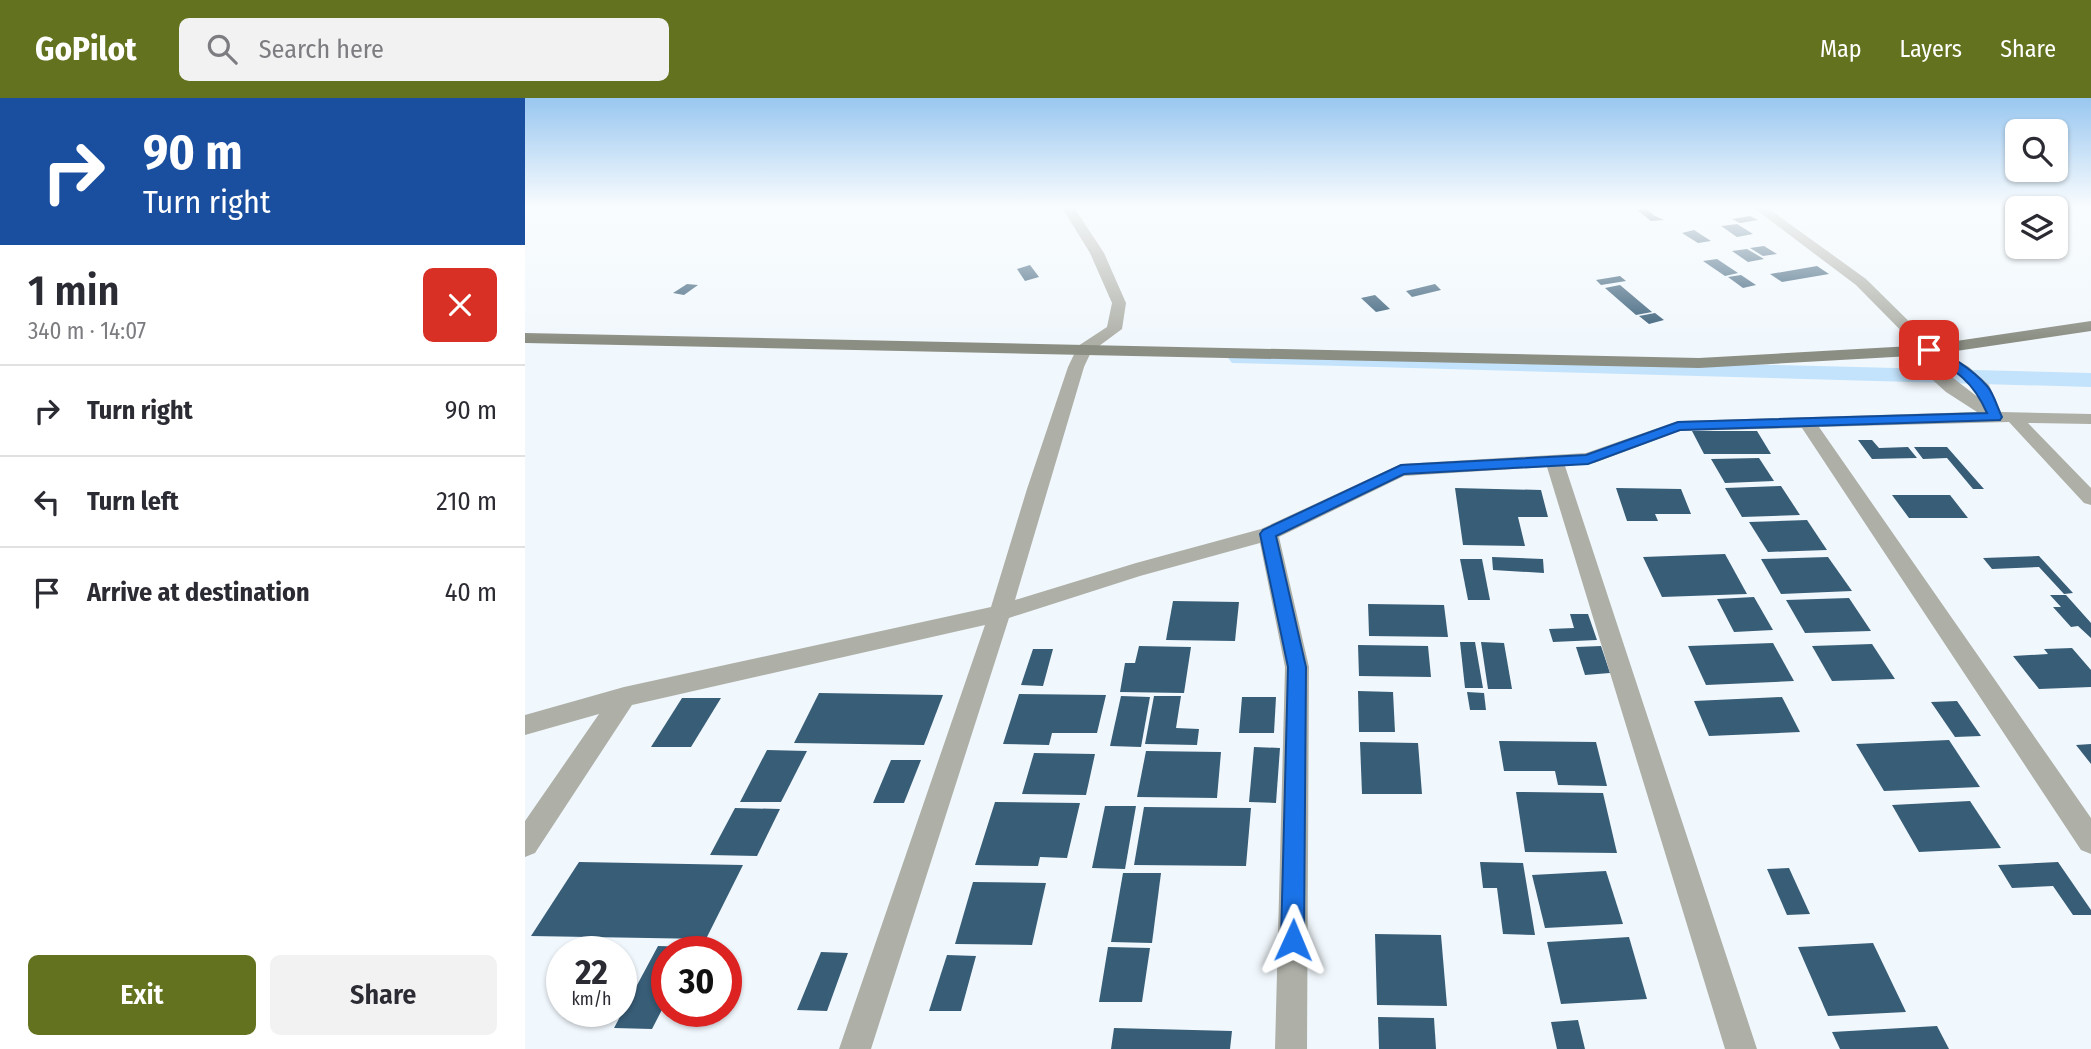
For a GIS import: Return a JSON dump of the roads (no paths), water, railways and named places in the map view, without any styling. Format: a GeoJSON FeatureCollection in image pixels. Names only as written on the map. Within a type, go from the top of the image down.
{"type":"FeatureCollection","features":[{"type":"Feature","properties":{"kind":"street"},"geometry":{"type":"LineString","coordinates":[[855,1049],[1000,613],[1036,489],[1076,367],[1084,349],[1114,329],[1119,303],[1095,250]]}},
{"type":"Feature","properties":{"kind":"street"},"geometry":{"type":"LineString","coordinates":[[1818,250],[1861,282],[1929,350],[1963,370],[1983,389],[2004,417],[2091,499]]}},
{"type":"Feature","properties":{"kind":"street"},"geometry":{"type":"LineString","coordinates":[[525,338],[1699,363],[1929,350],[2091,326]]}},
{"type":"Feature","properties":{"kind":"street"},"geometry":{"type":"LineString","coordinates":[[1908,351],[1952,388],[2004,417]]}},
{"type":"Feature","properties":{"kind":"street"},"geometry":{"type":"LineString","coordinates":[[525,725],[624,697],[1000,613],[1136,570],[1268,534],[1401,470],[1588,459],[1678,426],[2004,417],[2091,419]]}},
{"type":"Feature","properties":{"kind":"street"},"geometry":{"type":"LineString","coordinates":[[1807,422],[2091,841]]}},
{"type":"Feature","properties":{"kind":"street"},"geometry":{"type":"LineString","coordinates":[[1555,463],[1741,1049]]}},
{"type":"Feature","properties":{"kind":"street"},"geometry":{"type":"LineString","coordinates":[[1268,534],[1297,667],[1291,1049]]}},
{"type":"Feature","properties":{"kind":"street"},"geometry":{"type":"LineString","coordinates":[[525,844],[624,697]]}},
{"type":"Feature","properties":{"kind":"waterway"},"geometry":{"type":"LineString","coordinates":[[1240,358],[2091,380]]}}]}
